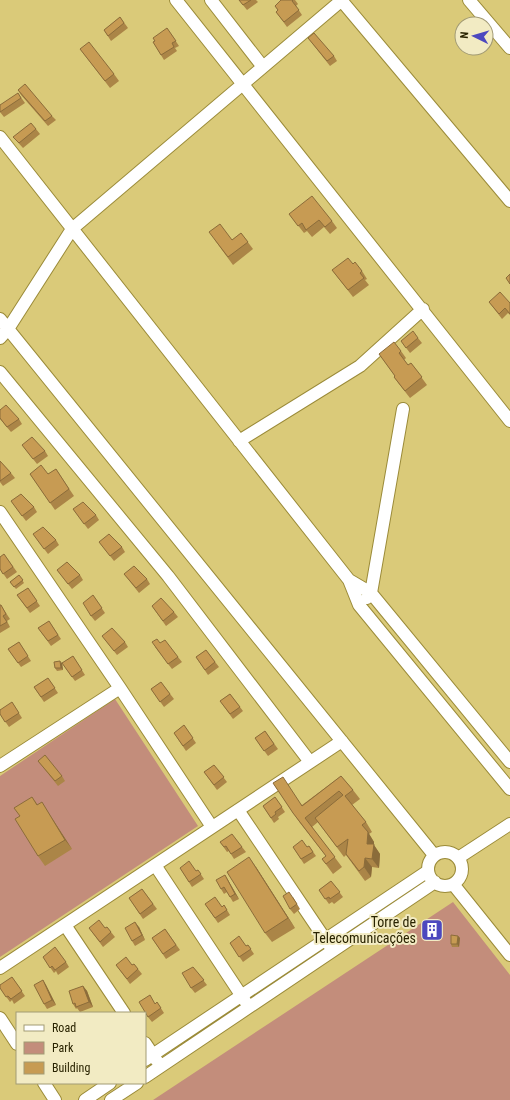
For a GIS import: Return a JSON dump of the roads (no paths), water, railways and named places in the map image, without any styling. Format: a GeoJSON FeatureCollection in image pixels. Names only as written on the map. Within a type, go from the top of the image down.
{"type":"FeatureCollection","features":[{"type":"Feature","properties":{"kind":"street"},"geometry":{"type":"LineString","coordinates":[[176,0],[242,85],[423,309],[510,421]]}},
{"type":"Feature","properties":{"kind":"street"},"geometry":{"type":"LineString","coordinates":[[211,0],[263,67]]}},
{"type":"Feature","properties":{"kind":"street"},"geometry":{"type":"LineString","coordinates":[[4,334],[72,229],[342,0],[510,201]]}},
{"type":"Feature","properties":{"kind":"street"},"geometry":{"type":"LineString","coordinates":[[469,0],[510,48]]}},
{"type":"Feature","properties":{"kind":"street"},"geometry":{"type":"LineString","coordinates":[[0,137],[349,580],[359,605],[510,789]]}},
{"type":"Feature","properties":{"kind":"street"},"geometry":{"type":"LineString","coordinates":[[239,441],[360,366],[423,309]]}},
{"type":"Feature","properties":{"kind":"street"},"geometry":{"type":"LineString","coordinates":[[0,319],[4,334],[342,741],[434,855]]}},
{"type":"Feature","properties":{"kind":"street"},"geometry":{"type":"LineString","coordinates":[[0,372],[168,576],[310,762]]}},
{"type":"Feature","properties":{"kind":"street"},"geometry":{"type":"LineString","coordinates":[[359,605],[371,593],[403,409]]}},
{"type":"Feature","properties":{"kind":"street"},"geometry":{"type":"LineString","coordinates":[[0,512],[120,688],[212,827]]}},
{"type":"Feature","properties":{"kind":"street"},"geometry":{"type":"LineString","coordinates":[[349,580],[371,593],[510,762]]}},
{"type":"Feature","properties":{"kind":"street"},"geometry":{"type":"LineString","coordinates":[[0,766],[120,688]]}},
{"type":"Feature","properties":{"kind":"street"},"geometry":{"type":"LineString","coordinates":[[0,968],[342,741]]}},
{"type":"Feature","properties":{"kind":"street"},"geometry":{"type":"LineString","coordinates":[[238,810],[334,950]]}},
{"type":"Feature","properties":{"kind":"street"},"geometry":{"type":"LineString","coordinates":[[458,858],[510,824]]}},
{"type":"Feature","properties":{"kind":"street"},"geometry":{"type":"LineString","coordinates":[[444,851],[454,854],[458,858],[461,872],[453,884],[444,886],[435,882],[428,871],[429,862],[434,855],[444,851]]}},
{"type":"Feature","properties":{"kind":"street"},"geometry":{"type":"LineString","coordinates":[[155,866],[250,1007]]}},
{"type":"Feature","properties":{"kind":"street"},"geometry":{"type":"LineString","coordinates":[[149,1057],[428,871]]}},
{"type":"Feature","properties":{"kind":"street"},"geometry":{"type":"LineString","coordinates":[[146,1076],[435,882]]}},
{"type":"Feature","properties":{"kind":"street"},"geometry":{"type":"LineString","coordinates":[[453,884],[510,956]]}},
{"type":"Feature","properties":{"kind":"street"},"geometry":{"type":"LineString","coordinates":[[64,925],[123,1012]]}},
{"type":"Feature","properties":{"kind":"street"},"geometry":{"type":"LineString","coordinates":[[0,1018],[16,1042]]}},
{"type":"Feature","properties":{"kind":"street"},"geometry":{"type":"LineString","coordinates":[[146,1047],[149,1057],[161,1067]]}},
{"type":"Feature","properties":{"kind":"street"},"geometry":{"type":"LineString","coordinates":[[45,1084],[55,1100]]}},
{"type":"Feature","properties":{"kind":"street"},"geometry":{"type":"LineString","coordinates":[[84,1100],[108,1084]]}},
{"type":"Feature","properties":{"kind":"street"},"geometry":{"type":"LineString","coordinates":[[118,1098],[136,1084]]}},
{"type":"Feature","properties":{"kind":"place","name":"Torre de Telecomunicações"},"geometry":{"type":"Point","coordinates":[432,930]}}]}
